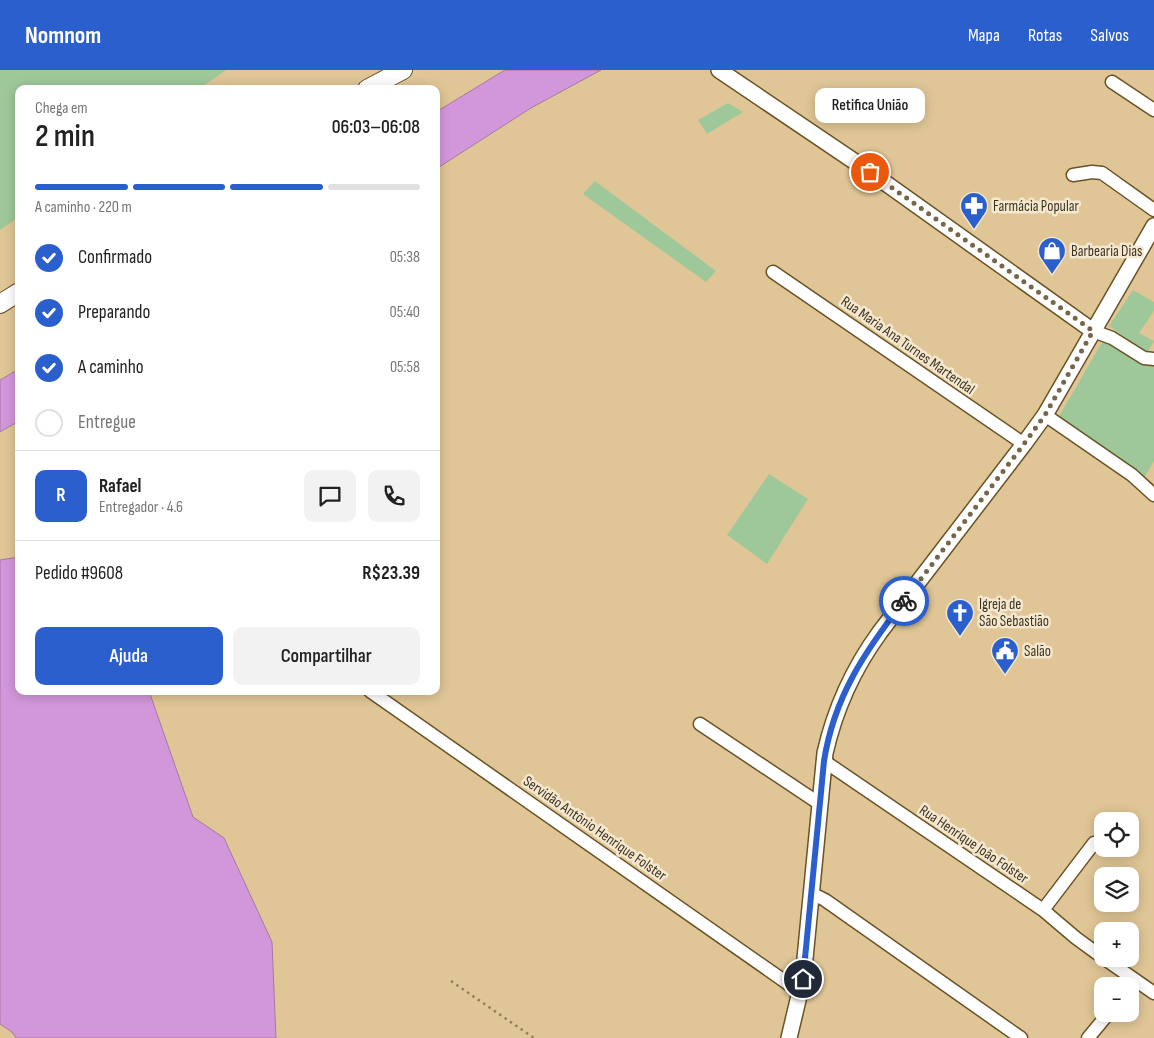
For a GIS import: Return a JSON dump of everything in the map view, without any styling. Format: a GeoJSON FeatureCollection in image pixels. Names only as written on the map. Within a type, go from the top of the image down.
{"type":"FeatureCollection","features":[{"type":"Feature","properties":{"kind":"highway"},"geometry":{"type":"LineString","coordinates":[[375,85],[403,70]]}},
{"type":"Feature","properties":{"kind":"highway"},"geometry":{"type":"LineString","coordinates":[[0,304],[15,295]]}},
{"type":"Feature","properties":{"kind":"main road"},"geometry":{"type":"LineString","coordinates":[[720,70],[870,172],[1093,331]]}},
{"type":"Feature","properties":{"kind":"main road"},"geometry":{"type":"LineString","coordinates":[[789,1038],[800,992],[824,761],[838,708],[850,680],[867,651],[1045,415],[1154,226]]}},
{"type":"Feature","properties":{"kind":"street"},"geometry":{"type":"LineString","coordinates":[[1112,82],[1154,110]]}},
{"type":"Feature","properties":{"kind":"street"},"geometry":{"type":"LineString","coordinates":[[1073,175],[1092,172],[1102,173],[1154,210]]}},
{"type":"Feature","properties":{"kind":"street","name":"Rua Maria Ana Turnes Martendal"},"geometry":{"type":"LineString","coordinates":[[773,272],[1024,444]]}},
{"type":"Feature","properties":{"kind":"street"},"geometry":{"type":"LineString","coordinates":[[1093,331],[1112,338],[1144,358],[1154,359]]}},
{"type":"Feature","properties":{"kind":"street"},"geometry":{"type":"LineString","coordinates":[[1045,415],[1132,474],[1154,494]]}},
{"type":"Feature","properties":{"kind":"street","name":"Servidão Antônio Henrique Folster"},"geometry":{"type":"LineString","coordinates":[[376,695],[800,992]]}},
{"type":"Feature","properties":{"kind":"street"},"geometry":{"type":"LineString","coordinates":[[700,724],[820,804]]}},
{"type":"Feature","properties":{"kind":"street","name":"Rua Henrique João Folster"},"geometry":{"type":"LineString","coordinates":[[824,761],[1043,910],[1094,951]]}},
{"type":"Feature","properties":{"kind":"street"},"geometry":{"type":"LineString","coordinates":[[1043,910],[1094,843]]}},
{"type":"Feature","properties":{"kind":"street"},"geometry":{"type":"LineString","coordinates":[[811,893],[825,900],[1021,1038]]}},
{"type":"Feature","properties":{"kind":"street","name":"Rua Henrique João Folster"},"geometry":{"type":"LineString","coordinates":[[1114,967],[1125,977]]}},
{"type":"Feature","properties":{"kind":"street","name":"Rua Henrique João Folster"},"geometry":{"type":"LineString","coordinates":[[1139,986],[1154,993]]}},
{"type":"Feature","properties":{"kind":"street"},"geometry":{"type":"LineString","coordinates":[[1088,1038],[1101,1022]]}},
{"type":"Feature","properties":{"kind":"path"},"geometry":{"type":"LineString","coordinates":[[451,981],[534,1038]]}},
{"type":"Feature","properties":{"kind":"green space"},"geometry":{"type":"Polygon","coordinates":[[[0,70],[226,70],[205,85],[15,85],[15,220],[0,230],[0,70]]]}},
{"type":"Feature","properties":{"kind":"green space"},"geometry":{"type":"Polygon","coordinates":[[[728,103],[743,112],[707,134],[698,120],[728,103]]]}},
{"type":"Feature","properties":{"kind":"green space"},"geometry":{"type":"Polygon","coordinates":[[[595,181],[716,271],[706,282],[583,194],[595,181]]]}},
{"type":"Feature","properties":{"kind":"green space"},"geometry":{"type":"Polygon","coordinates":[[[1133,290],[1154,302],[1154,311],[1139,333],[1154,341],[1147,353],[1109,326],[1133,290]]]}},
{"type":"Feature","properties":{"kind":"green space"},"geometry":{"type":"Polygon","coordinates":[[[1106,339],[1149,366],[1154,366],[1154,461],[1144,478],[1058,418],[1101,344],[1106,339]]]}},
{"type":"Feature","properties":{"kind":"green space"},"geometry":{"type":"Polygon","coordinates":[[[769,474],[808,499],[767,564],[727,535],[769,474]]]}},
{"type":"Feature","properties":{"kind":"shaded area"},"geometry":{"type":"Polygon","coordinates":[[[505,70],[601,70],[531,108],[440,166],[440,110],[505,70]]]}},
{"type":"Feature","properties":{"kind":"shaded area"},"geometry":{"type":"Polygon","coordinates":[[[15,371],[15,423],[0,432],[0,380],[15,371]]]}},
{"type":"Feature","properties":{"kind":"shaded area"},"geometry":{"type":"Polygon","coordinates":[[[15,558],[15,695],[150,695],[193,817],[224,838],[272,942],[276,1038],[16,1038],[12,1032],[0,1024],[0,560],[15,558]]]}},
{"type":"Feature","properties":{"kind":"way so far"},"geometry":{"type":"LineString","coordinates":[[870,172],[1093,331],[1045,415],[904,601]]}},
{"type":"Feature","properties":{"kind":"place","name":"Retifica União"},"geometry":{"type":"Point","coordinates":[870,172]}},
{"type":"Feature","properties":{"kind":"place","name":"Farmácia Popular"},"geometry":{"type":"Point","coordinates":[974,230]}},
{"type":"Feature","properties":{"kind":"place","name":"Barbearia Dias"},"geometry":{"type":"Point","coordinates":[1052,275]}},
{"type":"Feature","properties":{"kind":"place","name":"Igreja de São Sebastião"},"geometry":{"type":"Point","coordinates":[960,637]}},
{"type":"Feature","properties":{"kind":"place","name":"Salão"},"geometry":{"type":"Point","coordinates":[1005,675]}},
{"type":"Feature","properties":{"kind":"route"},"geometry":{"type":"LineString","coordinates":[[803,979],[824,761],[831,730],[838,708],[853,674],[880,632],[904,601]]}}]}
